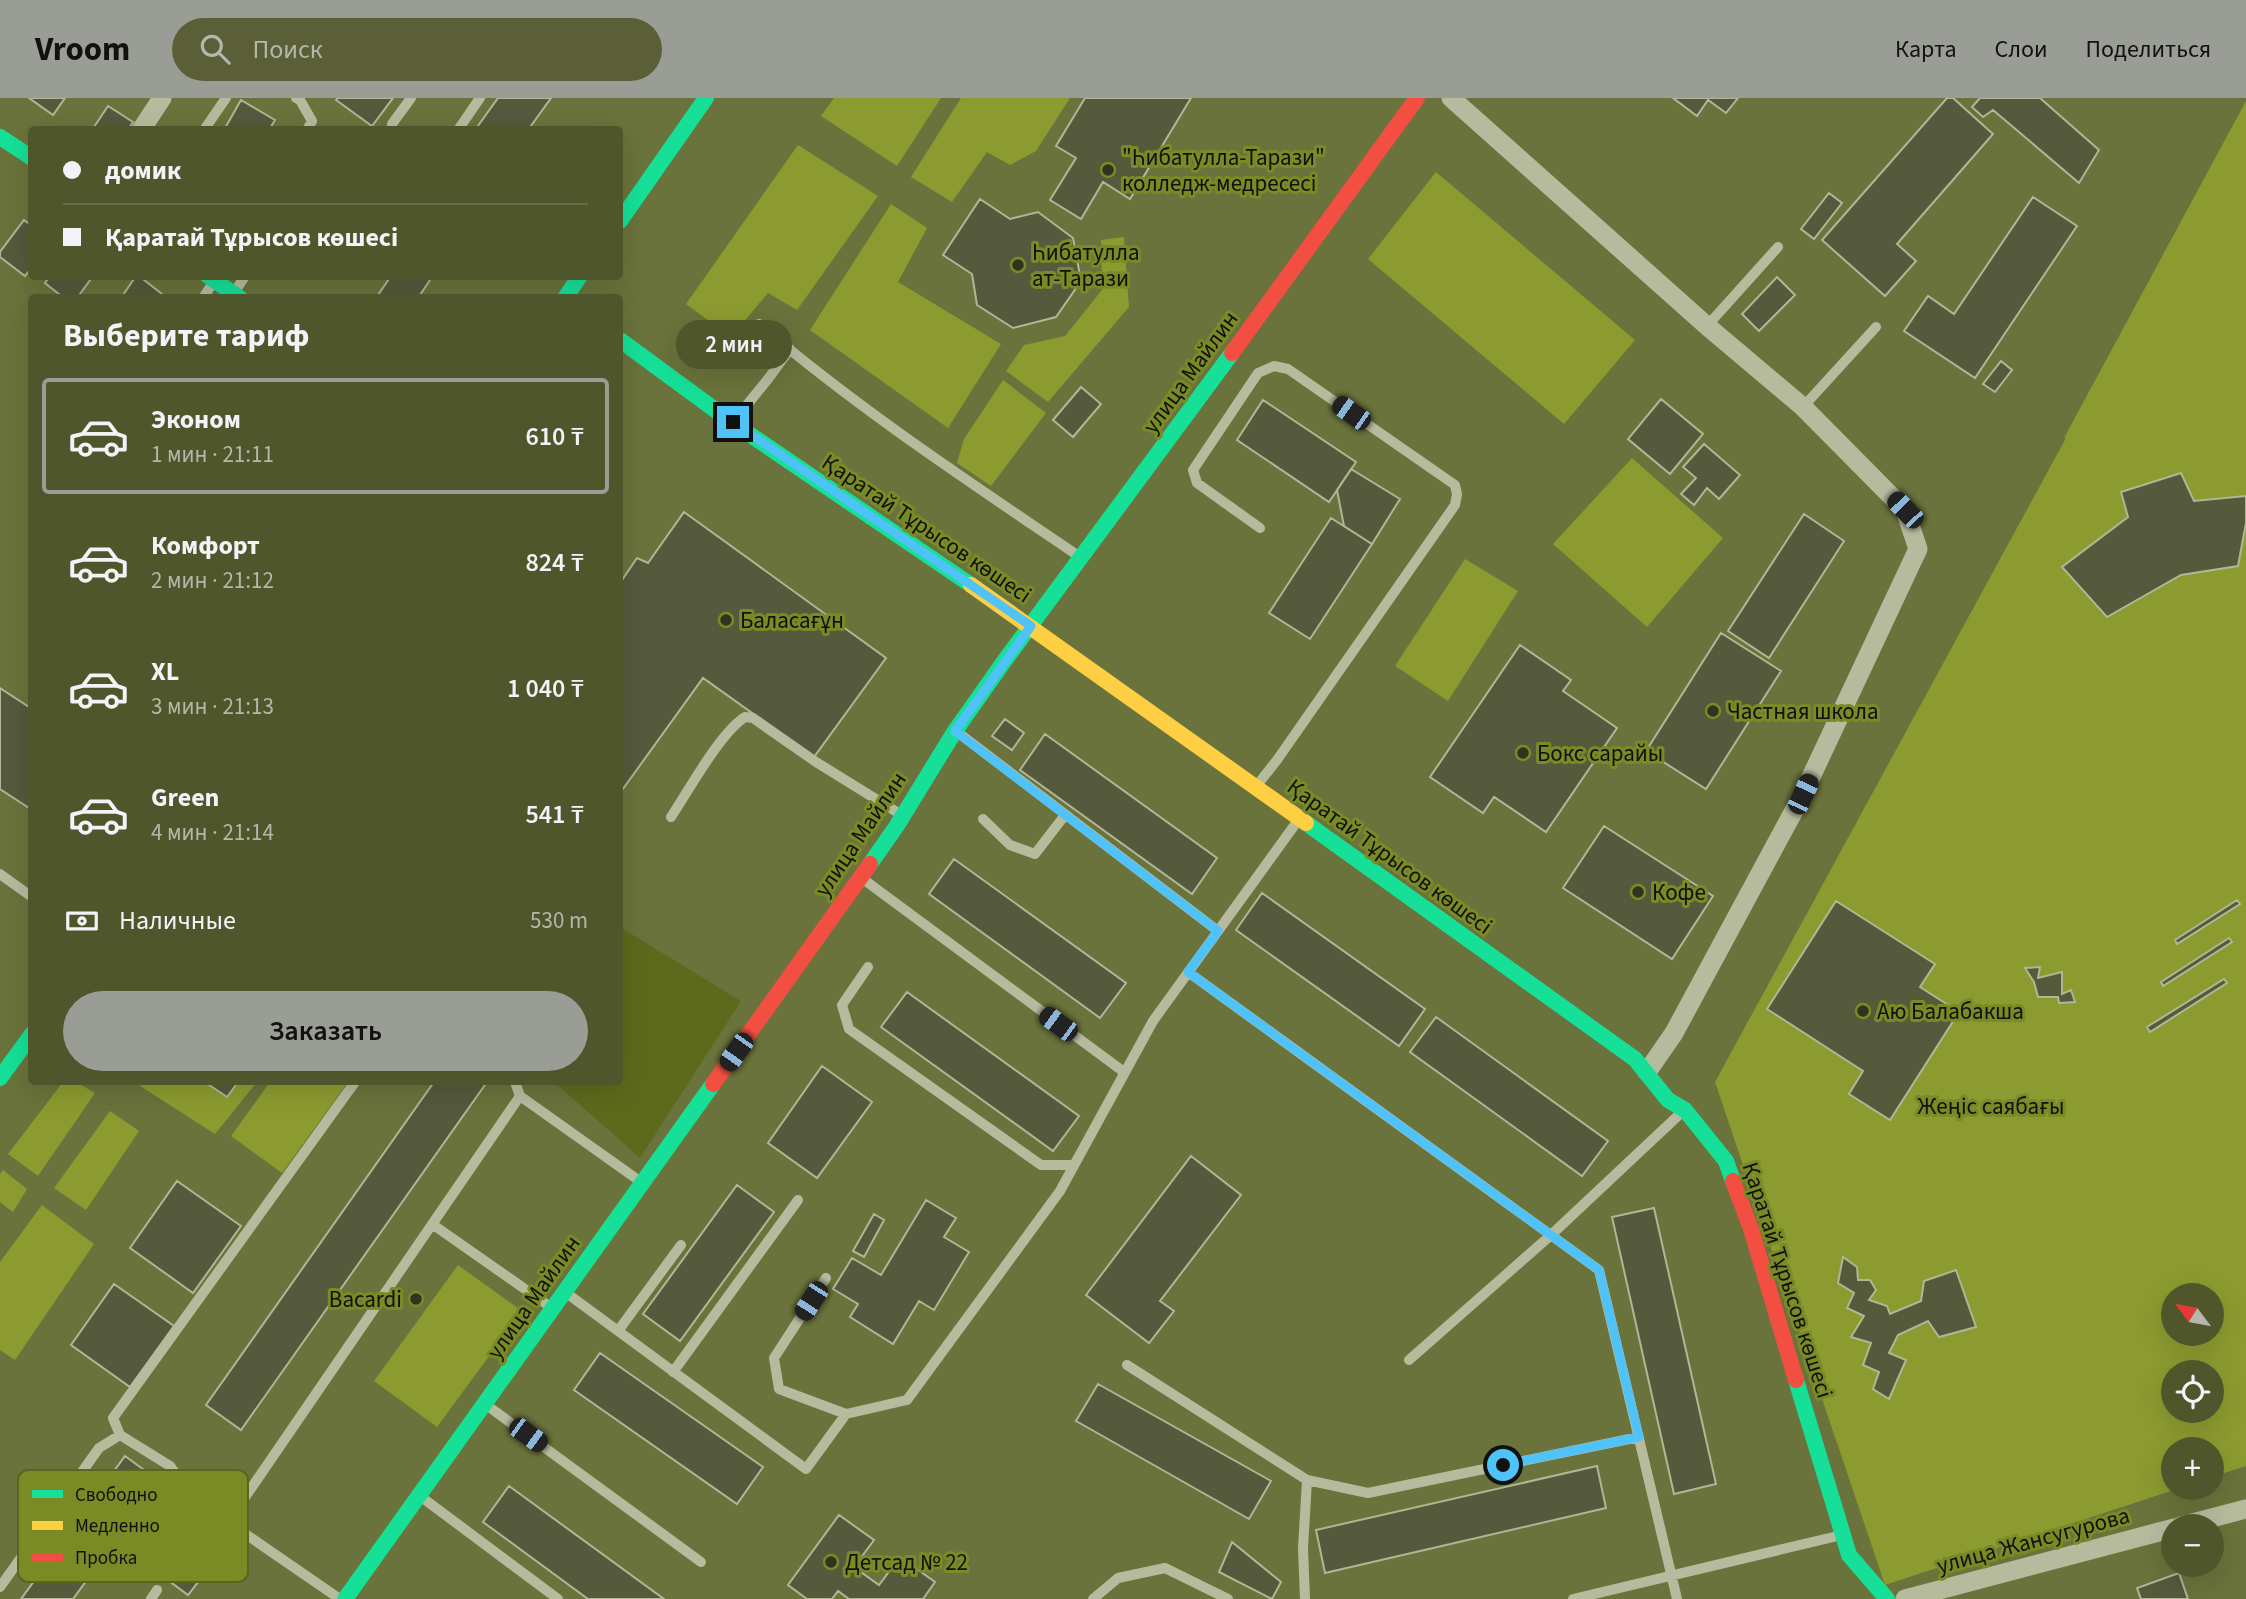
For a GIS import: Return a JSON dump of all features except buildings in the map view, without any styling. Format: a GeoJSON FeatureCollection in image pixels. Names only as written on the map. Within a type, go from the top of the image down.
{"type":"FeatureCollection","features":[{"type":"Feature","properties":{"kind":"main road"},"geometry":{"type":"LineString","coordinates":[[623,217],[706,98]]}},
{"type":"Feature","properties":{"kind":"main road","name":"улица Майлин"},"geometry":{"type":"LineString","coordinates":[[345,1599],[903,816],[955,731],[1417,98]]}},
{"type":"Feature","properties":{"kind":"main road"},"geometry":{"type":"LineString","coordinates":[[0,137],[28,155]]}},
{"type":"Feature","properties":{"kind":"main road"},"geometry":{"type":"LineString","coordinates":[[213,280],[235,294]]}},
{"type":"Feature","properties":{"kind":"main road","name":"Қаратай Тұрысов көшесі"},"geometry":{"type":"LineString","coordinates":[[623,342],[733,422],[1031,626],[1635,1059],[1668,1100],[1685,1110],[1726,1161],[1751,1228],[1849,1555],[1887,1599]]}},
{"type":"Feature","properties":{"kind":"main road"},"geometry":{"type":"LineString","coordinates":[[0,1078],[28,1040]]}},
{"type":"Feature","properties":{"kind":"street"},"geometry":{"type":"LineString","coordinates":[[144,126],[162,98]]}},
{"type":"Feature","properties":{"kind":"street"},"geometry":{"type":"LineString","coordinates":[[1451,98],[1707,326],[1803,407],[1905,510],[1918,549],[1803,794],[1674,1033],[1647,1072]]}},
{"type":"Feature","properties":{"kind":"street"},"geometry":{"type":"LineString","coordinates":[[2224,1515],[2246,1509]]}},
{"type":"Feature","properties":{"kind":"street","name":"улица Жансугурова"},"geometry":{"type":"LineString","coordinates":[[1905,1599],[2161,1531]]}},
{"type":"Feature","properties":{"kind":"lane"},"geometry":{"type":"LineString","coordinates":[[207,126],[226,98]]}},
{"type":"Feature","properties":{"kind":"lane"},"geometry":{"type":"LineString","coordinates":[[296,98],[300,100],[312,121],[309,126]]}},
{"type":"Feature","properties":{"kind":"lane"},"geometry":{"type":"LineString","coordinates":[[393,126],[411,98]]}},
{"type":"Feature","properties":{"kind":"lane"},"geometry":{"type":"LineString","coordinates":[[461,126],[480,98]]}},
{"type":"Feature","properties":{"kind":"lane"},"geometry":{"type":"LineString","coordinates":[[1707,326],[1779,247]]}},
{"type":"Feature","properties":{"kind":"lane"},"geometry":{"type":"LineString","coordinates":[[759,324],[939,461],[1080,558]]}},
{"type":"Feature","properties":{"kind":"lane"},"geometry":{"type":"LineString","coordinates":[[1803,407],[1876,327]]}},
{"type":"Feature","properties":{"kind":"lane"},"geometry":{"type":"LineString","coordinates":[[733,422],[790,349]]}},
{"type":"Feature","properties":{"kind":"lane"},"geometry":{"type":"LineString","coordinates":[[1255,787],[1278,760],[1455,505],[1457,494],[1455,485],[1288,369],[1274,366],[1258,373],[1194,470],[1197,483],[1260,528]]}},
{"type":"Feature","properties":{"kind":"lane"},"geometry":{"type":"LineString","coordinates":[[671,817],[723,739],[735,724],[745,717],[753,718],[816,762],[903,816]]}},
{"type":"Feature","properties":{"kind":"lane"},"geometry":{"type":"LineString","coordinates":[[955,731],[1218,931]]}},
{"type":"Feature","properties":{"kind":"lane"},"geometry":{"type":"LineString","coordinates":[[983,819],[1010,845],[1035,854],[1065,815]]}},
{"type":"Feature","properties":{"kind":"lane"},"geometry":{"type":"LineString","coordinates":[[826,1278],[774,1358],[779,1389],[846,1414],[907,1400],[1060,1191],[1153,1021],[1299,819]]}},
{"type":"Feature","properties":{"kind":"lane"},"geometry":{"type":"LineString","coordinates":[[0,874],[28,894]]}},
{"type":"Feature","properties":{"kind":"lane"},"geometry":{"type":"LineString","coordinates":[[860,877],[1124,1072]]}},
{"type":"Feature","properties":{"kind":"lane"},"geometry":{"type":"LineString","coordinates":[[868,967],[842,1005],[849,1029],[1041,1165],[1074,1165]]}},
{"type":"Feature","properties":{"kind":"lane"},"geometry":{"type":"LineString","coordinates":[[1188,972],[1599,1270],[1677,1599]]}},
{"type":"Feature","properties":{"kind":"lane"},"geometry":{"type":"LineString","coordinates":[[173,1470],[120,1435],[113,1418],[353,1085]]}},
{"type":"Feature","properties":{"kind":"lane"},"geometry":{"type":"LineString","coordinates":[[516,1085],[520,1096],[642,1183]]}},
{"type":"Feature","properties":{"kind":"lane"},"geometry":{"type":"LineString","coordinates":[[248,1493],[520,1096]]}},
{"type":"Feature","properties":{"kind":"lane"},"geometry":{"type":"LineString","coordinates":[[1409,1360],[1551,1235],[1685,1110]]}},
{"type":"Feature","properties":{"kind":"lane"},"geometry":{"type":"LineString","coordinates":[[673,1371],[798,1200]]}},
{"type":"Feature","properties":{"kind":"lane"},"geometry":{"type":"LineString","coordinates":[[432,1224],[552,1309]]}},
{"type":"Feature","properties":{"kind":"lane"},"geometry":{"type":"LineString","coordinates":[[618,1331],[681,1245]]}},
{"type":"Feature","properties":{"kind":"lane"},"geometry":{"type":"LineString","coordinates":[[564,1292],[807,1469],[846,1414]]}},
{"type":"Feature","properties":{"kind":"lane"},"geometry":{"type":"LineString","coordinates":[[1127,1365],[1307,1480],[1368,1493],[1639,1437]]}},
{"type":"Feature","properties":{"kind":"lane"},"geometry":{"type":"LineString","coordinates":[[485,1404],[701,1562]]}},
{"type":"Feature","properties":{"kind":"lane"},"geometry":{"type":"LineString","coordinates":[[83,1470],[99,1448],[120,1435]]}},
{"type":"Feature","properties":{"kind":"lane"},"geometry":{"type":"LineString","coordinates":[[1305,1599],[1303,1548],[1307,1480]]}},
{"type":"Feature","properties":{"kind":"lane"},"geometry":{"type":"LineString","coordinates":[[419,1496],[558,1599]]}},
{"type":"Feature","properties":{"kind":"lane"},"geometry":{"type":"LineString","coordinates":[[1573,1599],[1843,1535]]}},
{"type":"Feature","properties":{"kind":"lane"},"geometry":{"type":"LineString","coordinates":[[248,1536],[340,1599]]}},
{"type":"Feature","properties":{"kind":"lane"},"geometry":{"type":"LineString","coordinates":[[0,1587],[18,1562]]}},
{"type":"Feature","properties":{"kind":"lane"},"geometry":{"type":"LineString","coordinates":[[1093,1599],[1118,1578],[1165,1567],[1228,1599]]}},
{"type":"Feature","properties":{"kind":"green space"},"geometry":{"type":"Polygon","coordinates":[[[834,98],[941,98],[897,166],[821,116],[834,98]]]}},
{"type":"Feature","properties":{"kind":"green space"},"geometry":{"type":"Polygon","coordinates":[[[961,98],[1070,98],[1036,151],[1010,165],[987,152],[952,202],[911,177],[961,98]]]}},
{"type":"Feature","properties":{"kind":"green space","name":"Жеңіс саябағы"},"geometry":{"type":"Polygon","coordinates":[[[2246,101],[2246,1466],[2224,1473],[2224,1437],[2161,1437],[2161,1494],[1885,1585],[1715,1082],[2066,438],[2246,101]]]}},
{"type":"Feature","properties":{"kind":"green space"},"geometry":{"type":"Polygon","coordinates":[[[798,145],[878,196],[797,310],[768,293],[731,337],[686,304],[798,145]]]}},
{"type":"Feature","properties":{"kind":"green space"},"geometry":{"type":"Polygon","coordinates":[[[1436,172],[1635,340],[1564,424],[1368,259],[1436,172]]]}},
{"type":"Feature","properties":{"kind":"green space"},"geometry":{"type":"Polygon","coordinates":[[[891,204],[927,228],[898,282],[1001,344],[948,428],[810,330],[891,204]]]}},
{"type":"Feature","properties":{"kind":"green space"},"geometry":{"type":"Polygon","coordinates":[[[1124,237],[1129,307],[1048,402],[1006,371],[1024,345],[1065,336],[1102,290],[1101,240],[1124,237]]]}},
{"type":"Feature","properties":{"kind":"green space"},"geometry":{"type":"Polygon","coordinates":[[[1003,380],[1046,413],[991,486],[957,463],[964,439],[1003,380]]]}},
{"type":"Feature","properties":{"kind":"green space"},"geometry":{"type":"Polygon","coordinates":[[[1632,458],[1723,538],[1647,627],[1553,544],[1632,458]]]}},
{"type":"Feature","properties":{"kind":"green space"},"geometry":{"type":"Polygon","coordinates":[[[1465,559],[1518,591],[1448,701],[1395,666],[1465,559]]]}},
{"type":"Feature","properties":{"kind":"green space"},"geometry":{"type":"Polygon","coordinates":[[[61,1085],[81,1085],[95,1093],[38,1176],[8,1154],[61,1085]]]}},
{"type":"Feature","properties":{"kind":"green space"},"geometry":{"type":"Polygon","coordinates":[[[139,1085],[255,1085],[215,1134],[139,1085]]]}},
{"type":"Feature","properties":{"kind":"green space"},"geometry":{"type":"Polygon","coordinates":[[[268,1085],[346,1085],[282,1173],[231,1136],[268,1085]]]}},
{"type":"Feature","properties":{"kind":"green space"},"geometry":{"type":"Polygon","coordinates":[[[110,1111],[139,1131],[86,1210],[54,1188],[110,1111]]]}},
{"type":"Feature","properties":{"kind":"green space"},"geometry":{"type":"Polygon","coordinates":[[[3,1170],[27,1189],[13,1212],[0,1202],[0,1174],[3,1170]]]}},
{"type":"Feature","properties":{"kind":"green space"},"geometry":{"type":"Polygon","coordinates":[[[42,1205],[94,1244],[15,1360],[0,1350],[0,1262],[42,1205]]]}},
{"type":"Feature","properties":{"kind":"green space"},"geometry":{"type":"Polygon","coordinates":[[[458,1265],[522,1311],[437,1427],[374,1381],[458,1265]]]}},
{"type":"Feature","properties":{"kind":"shaded area"},"geometry":{"type":"Polygon","coordinates":[[[623,929],[741,1001],[640,1158],[557,1085],[623,1085],[623,929]]]}},
{"type":"Feature","properties":{"kind":"traffic: fast"},"geometry":{"type":"LineString","coordinates":[[623,217],[706,98]]}},
{"type":"Feature","properties":{"kind":"traffic: fast"},"geometry":{"type":"LineString","coordinates":[[0,137],[28,155]]}},
{"type":"Feature","properties":{"kind":"traffic: fast"},"geometry":{"type":"LineString","coordinates":[[214,280],[234,294]]}},
{"type":"Feature","properties":{"kind":"traffic: fast"},"geometry":{"type":"LineString","coordinates":[[568,294],[577,280]]}},
{"type":"Feature","properties":{"kind":"traffic: fast"},"geometry":{"type":"LineString","coordinates":[[623,342],[733,423],[971,585]]}},
{"type":"Feature","properties":{"kind":"traffic: fast"},"geometry":{"type":"LineString","coordinates":[[870,864],[955,731],[1005,660],[1232,353]]}},
{"type":"Feature","properties":{"kind":"traffic: fast"},"geometry":{"type":"LineString","coordinates":[[1306,823],[1635,1059],[1668,1100],[1685,1110],[1726,1161],[1733,1181]]}},
{"type":"Feature","properties":{"kind":"traffic: fast"},"geometry":{"type":"LineString","coordinates":[[0,1078],[28,1040]]}},
{"type":"Feature","properties":{"kind":"traffic: fast"},"geometry":{"type":"LineString","coordinates":[[345,1599],[713,1084]]}},
{"type":"Feature","properties":{"kind":"traffic: fast"},"geometry":{"type":"LineString","coordinates":[[1796,1380],[1849,1555],[1887,1599]]}},
{"type":"Feature","properties":{"kind":"traffic: slow"},"geometry":{"type":"LineString","coordinates":[[971,585],[1306,823]]}},
{"type":"Feature","properties":{"kind":"traffic: jam"},"geometry":{"type":"LineString","coordinates":[[1232,353],[1417,98]]}},
{"type":"Feature","properties":{"kind":"traffic: jam"},"geometry":{"type":"LineString","coordinates":[[713,1084],[870,864]]}},
{"type":"Feature","properties":{"kind":"traffic: jam"},"geometry":{"type":"LineString","coordinates":[[1733,1181],[1751,1229],[1796,1380]]}},
{"type":"Feature","properties":{"kind":"place","name":"\"Һибатулла-Тарази\" колледж-медресесі"},"geometry":{"type":"Point","coordinates":[1108,170]}},
{"type":"Feature","properties":{"kind":"place","name":"Һибатулла ат-Тарази"},"geometry":{"type":"Point","coordinates":[1018,265]}},
{"type":"Feature","properties":{"kind":"place","name":"Баласағұн"},"geometry":{"type":"Point","coordinates":[726,620]}},
{"type":"Feature","properties":{"kind":"place","name":"Частная школа"},"geometry":{"type":"Point","coordinates":[1713,711]}},
{"type":"Feature","properties":{"kind":"place","name":"Бокс сарайы"},"geometry":{"type":"Point","coordinates":[1523,753]}},
{"type":"Feature","properties":{"kind":"place","name":"Кофе"},"geometry":{"type":"Point","coordinates":[1638,892]}},
{"type":"Feature","properties":{"kind":"place","name":"Аю Балабакша"},"geometry":{"type":"Point","coordinates":[1863,1011]}},
{"type":"Feature","properties":{"kind":"place","name":"Bacardi"},"geometry":{"type":"Point","coordinates":[416,1299]}},
{"type":"Feature","properties":{"kind":"place","name":"Детсад № 22"},"geometry":{"type":"Point","coordinates":[831,1562]}},
{"type":"Feature","properties":{"kind":"route"},"geometry":{"type":"LineString","coordinates":[[733,422],[1031,626],[955,731],[1218,931],[1188,972],[1599,1270],[1639,1437],[1503,1465]]}}]}
